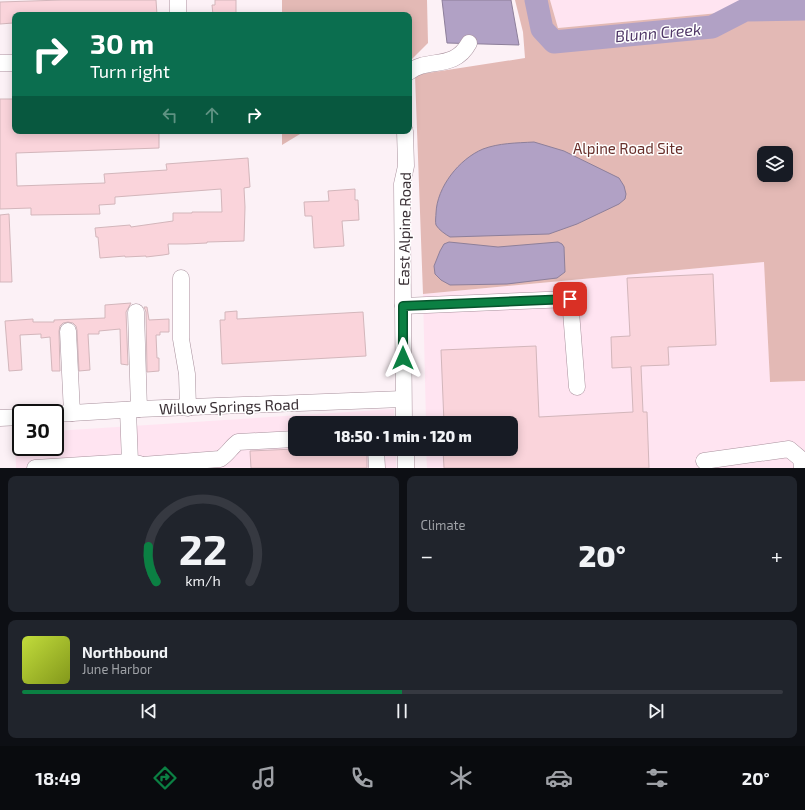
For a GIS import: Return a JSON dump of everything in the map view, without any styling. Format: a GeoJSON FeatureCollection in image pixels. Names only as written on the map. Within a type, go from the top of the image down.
{"type":"FeatureCollection","features":[{"type":"Feature","properties":{"kind":"street"},"geometry":{"type":"LineString","coordinates":[[178,0],[178,12]]}},
{"type":"Feature","properties":{"kind":"street"},"geometry":{"type":"LineString","coordinates":[[412,70],[447,61],[460,55],[469,43]]}},
{"type":"Feature","properties":{"kind":"street"},"geometry":{"type":"LineString","coordinates":[[0,63],[12,62]]}},
{"type":"Feature","properties":{"kind":"street","name":"East Alpine Road"},"geometry":{"type":"LineString","coordinates":[[404,416],[402,184],[406,166],[405,134]]}},
{"type":"Feature","properties":{"kind":"street"},"geometry":{"type":"LineString","coordinates":[[181,278],[181,339],[187,374],[188,408]]}},
{"type":"Feature","properties":{"kind":"street"},"geometry":{"type":"LineString","coordinates":[[403,306],[570,299],[578,387]]}},
{"type":"Feature","properties":{"kind":"street"},"geometry":{"type":"LineString","coordinates":[[136,312],[134,410],[139,465]]}},
{"type":"Feature","properties":{"kind":"street"},"geometry":{"type":"LineString","coordinates":[[68,331],[72,413]]}},
{"type":"Feature","properties":{"kind":"street","name":"Willow Springs Road"},"geometry":{"type":"LineString","coordinates":[[64,413],[403,399]]}},
{"type":"Feature","properties":{"kind":"street"},"geometry":{"type":"LineString","coordinates":[[0,418],[12,417]]}},
{"type":"Feature","properties":{"kind":"street"},"geometry":{"type":"LineString","coordinates":[[35,468],[139,465],[220,459],[238,442],[288,439]]}},
{"type":"Feature","properties":{"kind":"street"},"geometry":{"type":"LineString","coordinates":[[704,461],[789,449],[801,459],[802,468]]}},
{"type":"Feature","properties":{"kind":"street"},"geometry":{"type":"LineString","coordinates":[[376,456],[377,468]]}},
{"type":"Feature","properties":{"kind":"street"},"geometry":{"type":"LineString","coordinates":[[406,456],[406,468]]}},
{"type":"Feature","properties":{"kind":"shaded area"},"geometry":{"type":"Polygon","coordinates":[[[442,0],[511,0],[519,45],[447,43],[442,0]]]}},
{"type":"Feature","properties":{"kind":"shaded area"},"geometry":{"type":"Polygon","coordinates":[[[550,0],[805,0],[805,5],[558,28],[550,0]]]}},
{"type":"Feature","properties":{"kind":"shaded area"},"geometry":{"type":"Polygon","coordinates":[[[534,142],[564,151],[619,178],[624,186],[626,194],[625,199],[619,204],[577,224],[549,234],[450,237],[439,229],[436,225],[436,219],[437,203],[440,193],[451,175],[458,167],[474,154],[489,147],[534,142]]]}},
{"type":"Feature","properties":{"kind":"shaded area"},"geometry":{"type":"Polygon","coordinates":[[[449,242],[498,247],[558,242],[564,247],[565,272],[557,278],[507,284],[450,285],[441,280],[435,274],[434,266],[444,244],[449,242]]]}},
{"type":"Feature","properties":{"kind":"shaded area"},"geometry":{"type":"Polygon","coordinates":[[[765,262],[770,382],[805,381],[805,468],[427,468],[426,456],[518,456],[518,416],[426,416],[423,294],[765,262]]]}},
{"type":"Feature","properties":{"kind":"shaded area"},"geometry":{"type":"Polygon","coordinates":[[[394,409],[394,416],[288,416],[288,456],[396,456],[396,468],[16,468],[16,456],[64,456],[64,430],[394,409]]]}},
{"type":"Feature","properties":{"kind":"green space"},"geometry":{"type":"Polygon","coordinates":[[[282,0],[427,0],[428,43],[412,59],[412,12],[282,12],[282,0]]]}},
{"type":"Feature","properties":{"kind":"green space","name":"Alpine Road Site"},"geometry":{"type":"Polygon","coordinates":[[[515,0],[550,0],[558,28],[805,5],[805,381],[770,382],[764,262],[423,294],[415,75],[525,58],[523,32],[515,0]]]}},
{"type":"Feature","properties":{"kind":"green space"},"geometry":{"type":"Polygon","coordinates":[[[282,134],[300,134],[282,145],[282,134]]]}},
{"type":"Feature","properties":{"kind":"building"},"geometry":{"type":"Polygon","coordinates":[[[62,0],[156,0],[157,12],[12,12],[12,23],[0,24],[0,2],[62,0]]]}},
{"type":"Feature","properties":{"kind":"building"},"geometry":{"type":"Polygon","coordinates":[[[215,0],[236,0],[236,12],[213,12],[212,5],[215,5],[215,0]]]}},
{"type":"Feature","properties":{"kind":"building"},"geometry":{"type":"Polygon","coordinates":[[[0,99],[12,99],[12,134],[159,134],[159,148],[16,153],[17,186],[105,183],[104,174],[167,170],[166,164],[248,158],[250,187],[244,188],[244,241],[168,244],[169,254],[146,257],[125,256],[100,258],[98,237],[96,237],[95,228],[130,225],[131,227],[173,221],[173,213],[222,212],[221,189],[115,197],[115,204],[99,205],[100,214],[31,215],[31,208],[0,209],[0,99]]]}},
{"type":"Feature","properties":{"kind":"building"},"geometry":{"type":"Polygon","coordinates":[[[355,189],[355,200],[358,200],[359,220],[342,221],[344,246],[314,248],[312,216],[305,216],[304,202],[329,201],[328,191],[355,189]]]}},
{"type":"Feature","properties":{"kind":"building"},"geometry":{"type":"Polygon","coordinates":[[[9,214],[12,282],[0,282],[0,215],[9,214]]]}},
{"type":"Feature","properties":{"kind":"building"},"geometry":{"type":"Polygon","coordinates":[[[713,274],[716,345],[668,347],[669,365],[641,366],[643,412],[647,412],[649,468],[444,468],[443,456],[518,456],[518,416],[444,416],[441,350],[536,346],[539,417],[633,412],[631,367],[612,368],[611,337],[630,336],[627,278],[713,274]]]}},
{"type":"Feature","properties":{"kind":"building"},"geometry":{"type":"Polygon","coordinates":[[[131,303],[126,312],[128,365],[121,364],[120,329],[99,331],[99,334],[88,334],[90,370],[79,371],[77,330],[73,323],[68,322],[63,323],[60,326],[59,331],[60,371],[52,371],[50,337],[41,338],[41,334],[20,335],[22,370],[9,371],[5,321],[33,319],[33,322],[54,322],[54,320],[105,318],[105,305],[131,303]]]}},
{"type":"Feature","properties":{"kind":"building"},"geometry":{"type":"Polygon","coordinates":[[[144,307],[147,307],[149,320],[169,319],[169,332],[160,332],[160,335],[156,335],[159,371],[147,372],[146,312],[144,307]]]}},
{"type":"Feature","properties":{"kind":"building"},"geometry":{"type":"Polygon","coordinates":[[[237,311],[237,319],[363,312],[366,356],[222,364],[220,320],[225,320],[225,312],[237,311]]]}},
{"type":"Feature","properties":{"kind":"building"},"geometry":{"type":"Polygon","coordinates":[[[288,449],[288,456],[367,456],[367,468],[251,468],[250,451],[288,449]]]}},
{"type":"Feature","properties":{"kind":"waterway","name":"Blunn Creek"},"geometry":{"type":"LineString","coordinates":[[536,0],[542,29],[554,42],[712,27],[745,10],[805,9]]}},
{"type":"Feature","properties":{"kind":"route"},"geometry":{"type":"LineString","coordinates":[[403,358],[403,306],[570,299]]}}]}
